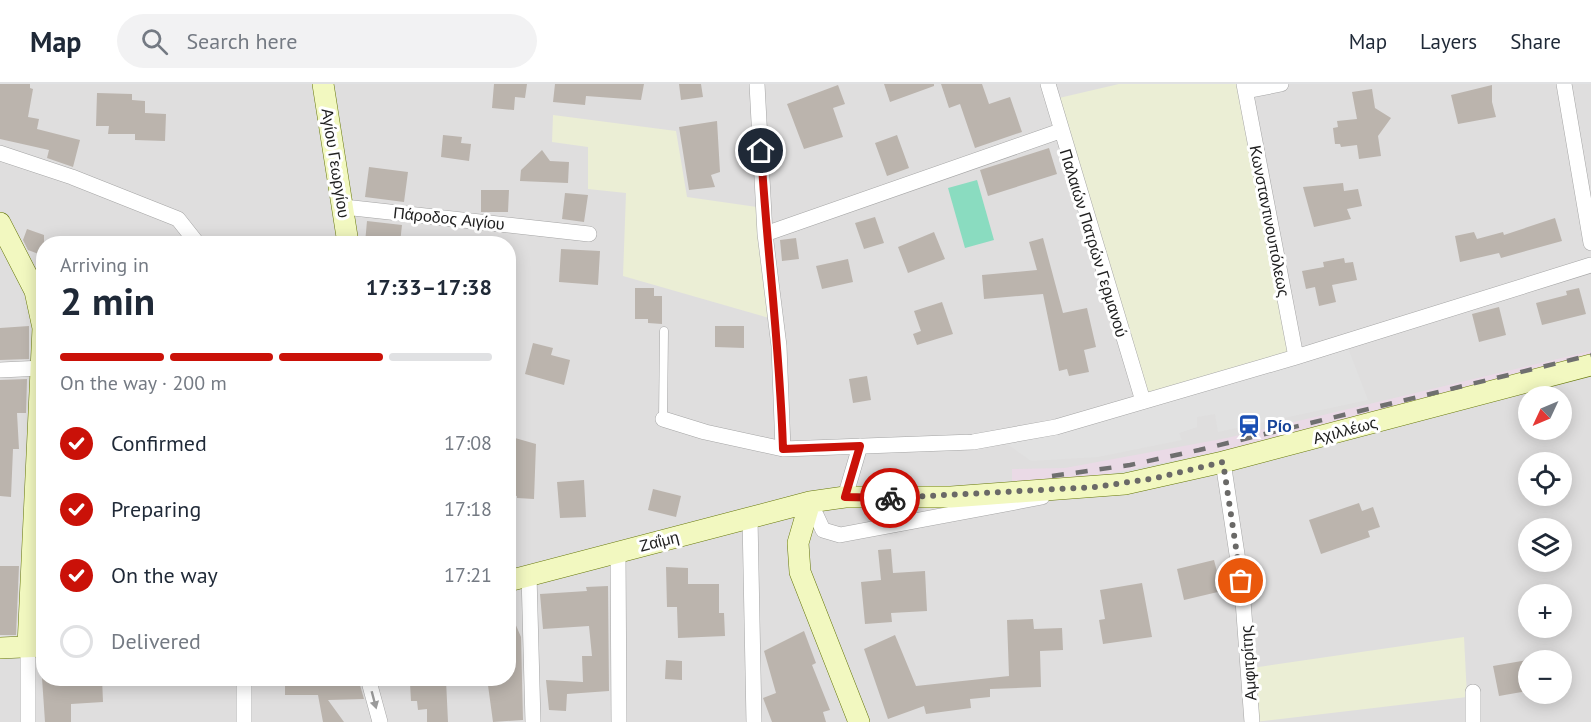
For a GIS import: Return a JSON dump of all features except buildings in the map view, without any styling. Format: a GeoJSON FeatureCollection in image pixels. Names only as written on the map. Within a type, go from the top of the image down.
{"type":"FeatureCollection","features":[{"type":"Feature","properties":{"kind":"street","name":"Αγίου Γεωργίου"},"geometry":{"type":"LineString","coordinates":[[323,84],[347,236]]}},
{"type":"Feature","properties":{"kind":"street"},"geometry":{"type":"LineString","coordinates":[[757,84],[765,234],[778,338],[783,449]]}},
{"type":"Feature","properties":{"kind":"street","name":"Παλαιών Πατρών Γερμανού"},"geometry":{"type":"LineString","coordinates":[[1048,84],[1060,131],[1143,401]]}},
{"type":"Feature","properties":{"kind":"street"},"geometry":{"type":"LineString","coordinates":[[1245,87],[1281,84]]}},
{"type":"Feature","properties":{"kind":"street"},"geometry":{"type":"LineString","coordinates":[[1564,84],[1591,243]]}},
{"type":"Feature","properties":{"kind":"street","name":"Κωνσταντινουπόλεως"},"geometry":{"type":"LineString","coordinates":[[1245,87],[1296,357]]}},
{"type":"Feature","properties":{"kind":"street"},"geometry":{"type":"LineString","coordinates":[[765,234],[1060,131]]}},
{"type":"Feature","properties":{"kind":"street"},"geometry":{"type":"LineString","coordinates":[[0,153],[72,177],[178,219],[191,236]]}},
{"type":"Feature","properties":{"kind":"street","name":"Πάροδος Αιγίου"},"geometry":{"type":"LineString","coordinates":[[344,207],[589,234]]}},
{"type":"Feature","properties":{"kind":"street"},"geometry":{"type":"LineString","coordinates":[[0,225],[36,279]]}},
{"type":"Feature","properties":{"kind":"street"},"geometry":{"type":"LineString","coordinates":[[663,419],[705,432],[783,449],[997,438],[1056,427],[1296,357],[1591,265]]}},
{"type":"Feature","properties":{"kind":"street","name":"Αχιλλέως"},"geometry":{"type":"LineString","coordinates":[[810,502],[845,497],[951,497],[1125,484],[1223,462],[1591,365]]}},
{"type":"Feature","properties":{"kind":"street"},"geometry":{"type":"LineString","coordinates":[[0,370],[36,368]]}},
{"type":"Feature","properties":{"kind":"street"},"geometry":{"type":"LineString","coordinates":[[845,497],[860,446]]}},
{"type":"Feature","properties":{"kind":"street","name":"Αμφιτρίτης"},"geometry":{"type":"LineString","coordinates":[[1223,462],[1241,581],[1252,722]]}},
{"type":"Feature","properties":{"kind":"street"},"geometry":{"type":"LineString","coordinates":[[810,502],[816,520],[823,530],[840,535],[966,510],[1033,501],[1043,497],[1048,491]]}},
{"type":"Feature","properties":{"kind":"street"},"geometry":{"type":"LineString","coordinates":[[810,502],[798,543],[800,572],[859,722]]}},
{"type":"Feature","properties":{"kind":"street","name":"Ζαΐμη"},"geometry":{"type":"LineString","coordinates":[[516,579],[810,502]]}},
{"type":"Feature","properties":{"kind":"street"},"geometry":{"type":"LineString","coordinates":[[750,518],[754,722]]}},
{"type":"Feature","properties":{"kind":"street"},"geometry":{"type":"LineString","coordinates":[[618,552],[619,722]]}},
{"type":"Feature","properties":{"kind":"street"},"geometry":{"type":"LineString","coordinates":[[529,575],[533,722]]}},
{"type":"Feature","properties":{"kind":"street"},"geometry":{"type":"LineString","coordinates":[[0,648],[36,646],[28,722]]}},
{"type":"Feature","properties":{"kind":"street"},"geometry":{"type":"LineString","coordinates":[[244,686],[244,722]]}},
{"type":"Feature","properties":{"kind":"street"},"geometry":{"type":"LineString","coordinates":[[370,686],[381,722]]}},
{"type":"Feature","properties":{"kind":"street"},"geometry":{"type":"LineString","coordinates":[[1473,692],[1473,722]]}},
{"type":"Feature","properties":{"kind":"lane"},"geometry":{"type":"LineString","coordinates":[[663,419],[664,331]]}},
{"type":"Feature","properties":{"kind":"shaded area"},"geometry":{"type":"Polygon","coordinates":[[[0,84],[1591,84],[1591,722],[0,722],[0,84]]]}},
{"type":"Feature","properties":{"kind":"shaded area"},"geometry":{"type":"Polygon","coordinates":[[[1348,348],[1368,400],[1218,432],[1215,414],[1197,417],[1197,427],[1179,433],[1182,440],[1098,457],[1031,461],[1007,444],[1348,348]]]}},
{"type":"Feature","properties":{"kind":"shaded area"},"geometry":{"type":"Polygon","coordinates":[[[1591,351],[1591,360],[1235,448],[1094,477],[1050,482],[1012,481],[1012,469],[1065,468],[1227,438],[1591,351]]]}},
{"type":"Feature","properties":{"kind":"green space"},"geometry":{"type":"Polygon","coordinates":[[[1119,84],[1238,84],[1289,352],[1147,396],[1059,98],[1119,84]]]}},
{"type":"Feature","properties":{"kind":"green space"},"geometry":{"type":"Polygon","coordinates":[[[553,115],[676,131],[687,197],[757,207],[769,318],[623,276],[626,193],[588,189],[588,147],[552,142],[553,115]]]}},
{"type":"Feature","properties":{"kind":"green space"},"geometry":{"type":"Polygon","coordinates":[[[977,180],[994,240],[965,248],[948,188],[977,180]]]}},
{"type":"Feature","properties":{"kind":"green space"},"geometry":{"type":"Polygon","coordinates":[[[1464,637],[1467,697],[1255,722],[1252,668],[1464,637]]]}},
{"type":"Feature","properties":{"kind":"railway"},"geometry":{"type":"LineString","coordinates":[[1052,476],[1130,465],[1199,450],[1591,355]]}},
{"type":"Feature","properties":{"kind":"way so far"},"geometry":{"type":"LineString","coordinates":[[890,498],[951,497],[1125,484],[1223,462],[1241,581]]}},
{"type":"Feature","properties":{"kind":"place","name":"Ρίο"},"geometry":{"type":"Point","coordinates":[1249,426]}},
{"type":"Feature","properties":{"kind":"route"},"geometry":{"type":"LineString","coordinates":[[761,151],[765,234],[779,346],[783,449],[860,446],[845,497],[890,498]]}}]}
